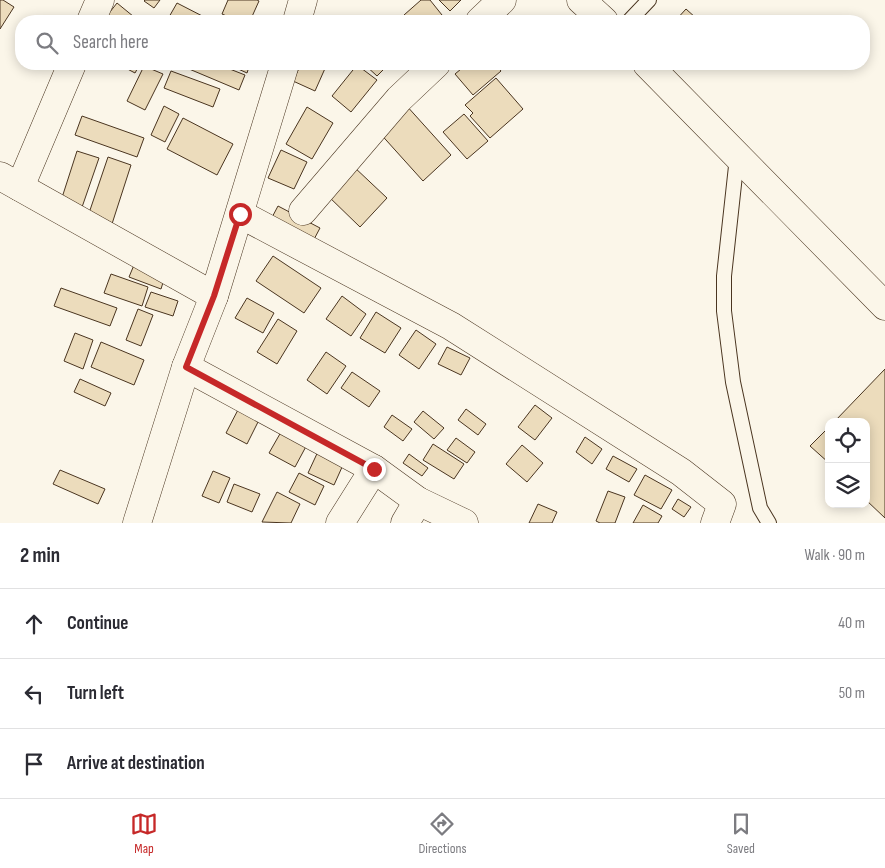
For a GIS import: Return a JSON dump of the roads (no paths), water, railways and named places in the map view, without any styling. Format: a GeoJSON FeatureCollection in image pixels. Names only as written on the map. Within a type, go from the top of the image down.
{"type":"FeatureCollection","features":[{"type":"Feature","properties":{"kind":"street"},"geometry":{"type":"LineString","coordinates":[[93,15],[100,0]]}},
{"type":"Feature","properties":{"kind":"street"},"geometry":{"type":"LineString","coordinates":[[299,15],[304,0]]}},
{"type":"Feature","properties":{"kind":"street"},"geometry":{"type":"LineString","coordinates":[[486,15],[502,0]]}},
{"type":"Feature","properties":{"kind":"street"},"geometry":{"type":"LineString","coordinates":[[581,0],[597,15]]}},
{"type":"Feature","properties":{"kind":"street"},"geometry":{"type":"LineString","coordinates":[[69,70],[10,182],[214,296]]}},
{"type":"Feature","properties":{"kind":"street"},"geometry":{"type":"LineString","coordinates":[[137,523],[186,367],[214,296],[283,70]]}},
{"type":"Feature","properties":{"kind":"street"},"geometry":{"type":"LineString","coordinates":[[303,212],[394,104],[430,70]]}},
{"type":"Feature","properties":{"kind":"street"},"geometry":{"type":"LineString","coordinates":[[653,70],[885,306]]}},
{"type":"Feature","properties":{"kind":"street"},"geometry":{"type":"LineString","coordinates":[[240,214],[451,326],[681,472],[722,504],[715,523]]}},
{"type":"Feature","properties":{"kind":"street"},"geometry":{"type":"LineString","coordinates":[[186,367],[374,469],[412,512],[464,523]]}},
{"type":"Feature","properties":{"kind":"street"},"geometry":{"type":"LineString","coordinates":[[340,523],[374,469]]}},
{"type":"Feature","properties":{"kind":"lane"},"geometry":{"type":"LineString","coordinates":[[635,15],[649,0]]}},
{"type":"Feature","properties":{"kind":"lane"},"geometry":{"type":"LineString","coordinates":[[737,157],[724,276],[724,311],[733,382],[760,508],[768,523]]}}]}
